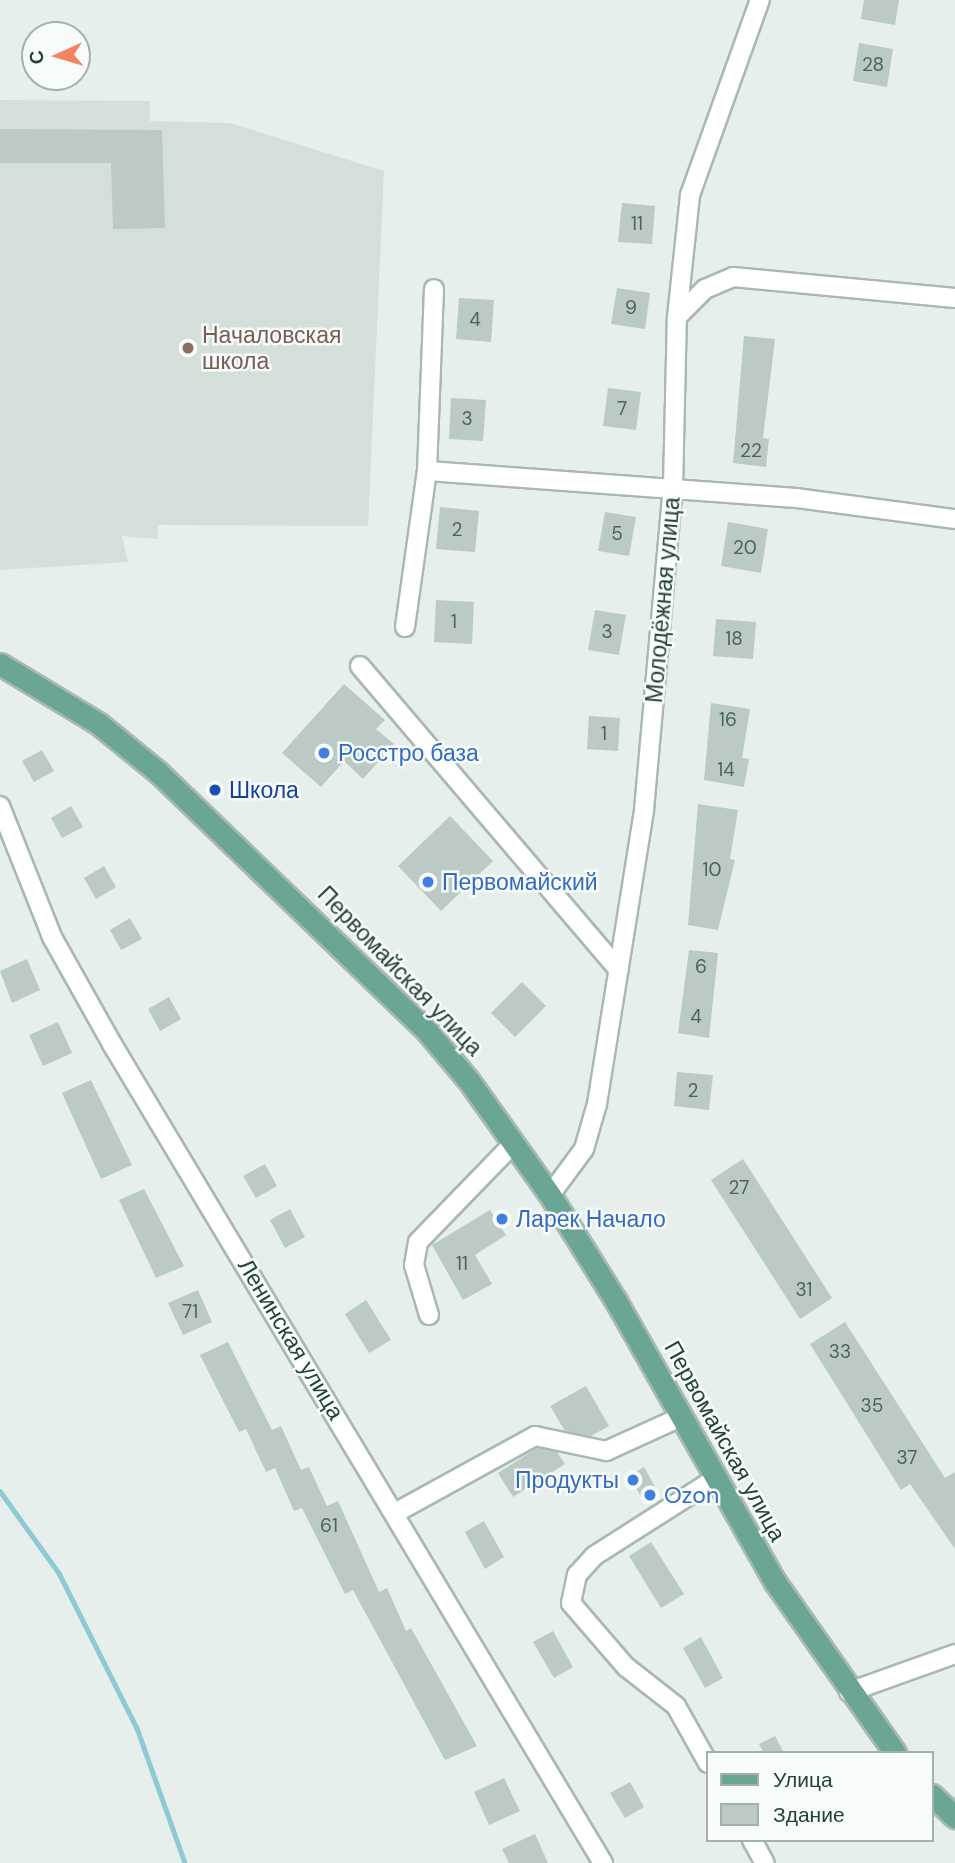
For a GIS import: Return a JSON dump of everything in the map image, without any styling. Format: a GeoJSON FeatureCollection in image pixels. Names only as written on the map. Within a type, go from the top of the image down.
{"type":"FeatureCollection","features":[{"type":"Feature","properties":{"kind":"main road","name":"Первомайская улица"},"geometry":{"type":"LineString","coordinates":[[0,664],[99,724],[226,834],[427,1031],[514,1143],[550,1195],[775,1582],[849,1692],[893,1751]]}},
{"type":"Feature","properties":{"kind":"main road"},"geometry":{"type":"LineString","coordinates":[[934,1797],[955,1817]]}},
{"type":"Feature","properties":{"kind":"street","name":"Молодёжная улица"},"geometry":{"type":"LineString","coordinates":[[550,1195],[584,1149],[619,970],[644,810],[673,488],[677,317],[690,195],[760,0]]}},
{"type":"Feature","properties":{"kind":"street"},"geometry":{"type":"LineString","coordinates":[[677,317],[705,289],[733,277],[955,299]]}},
{"type":"Feature","properties":{"kind":"street"},"geometry":{"type":"LineString","coordinates":[[405,627],[427,471],[434,289]]}},
{"type":"Feature","properties":{"kind":"street"},"geometry":{"type":"LineString","coordinates":[[427,471],[673,488],[955,519]]}},
{"type":"Feature","properties":{"kind":"street"},"geometry":{"type":"LineString","coordinates":[[360,666],[619,970]]}},
{"type":"Feature","properties":{"kind":"street","name":"Ленинская улица"},"geometry":{"type":"LineString","coordinates":[[0,806],[52,937],[603,1863]]}},
{"type":"Feature","properties":{"kind":"street"},"geometry":{"type":"LineString","coordinates":[[429,1315],[414,1265],[418,1242],[514,1143]]}},
{"type":"Feature","properties":{"kind":"street"},"geometry":{"type":"LineString","coordinates":[[395,1513],[535,1436],[606,1451],[681,1417]]}},
{"type":"Feature","properties":{"kind":"street"},"geometry":{"type":"LineString","coordinates":[[706,1759],[676,1706],[626,1667],[571,1602],[577,1575],[594,1556],[715,1479]]}},
{"type":"Feature","properties":{"kind":"street"},"geometry":{"type":"LineString","coordinates":[[849,1692],[955,1654]]}},
{"type":"Feature","properties":{"kind":"street"},"geometry":{"type":"LineString","coordinates":[[753,1842],[765,1863]]}},
{"type":"Feature","properties":{"kind":"shaded area","name":"Началовская школа"},"geometry":{"type":"Polygon","coordinates":[[[0,100],[150,101],[150,121],[230,123],[384,171],[368,526],[158,525],[158,539],[122,536],[128,562],[0,570],[0,100]]]}},
{"type":"Feature","properties":{"kind":"building"},"geometry":{"type":"Polygon","coordinates":[[[864,0],[899,0],[895,25],[861,19],[864,0]]]}},
{"type":"Feature","properties":{"kind":"building"},"geometry":{"type":"Polygon","coordinates":[[[859,43],[893,49],[887,87],[853,81],[859,43]]]}},
{"type":"Feature","properties":{"kind":"building"},"geometry":{"type":"Polygon","coordinates":[[[0,129],[162,130],[165,228],[113,229],[111,163],[0,163],[0,129]]]}},
{"type":"Feature","properties":{"kind":"building"},"geometry":{"type":"Polygon","coordinates":[[[622,203],[655,206],[652,244],[618,242],[622,203]]]}},
{"type":"Feature","properties":{"kind":"building"},"geometry":{"type":"Polygon","coordinates":[[[617,288],[650,293],[645,329],[611,324],[617,288]]]}},
{"type":"Feature","properties":{"kind":"building"},"geometry":{"type":"Polygon","coordinates":[[[459,298],[494,300],[491,342],[456,339],[459,298]]]}},
{"type":"Feature","properties":{"kind":"building"},"geometry":{"type":"Polygon","coordinates":[[[744,336],[775,339],[763,438],[769,439],[766,467],[733,463],[744,336]]]}},
{"type":"Feature","properties":{"kind":"building"},"geometry":{"type":"Polygon","coordinates":[[[608,388],[641,392],[636,430],[603,426],[608,388]]]}},
{"type":"Feature","properties":{"kind":"building"},"geometry":{"type":"Polygon","coordinates":[[[451,398],[486,400],[483,441],[449,439],[451,398]]]}},
{"type":"Feature","properties":{"kind":"building"},"geometry":{"type":"Polygon","coordinates":[[[440,507],[479,511],[475,552],[436,549],[440,507]]]}},
{"type":"Feature","properties":{"kind":"building"},"geometry":{"type":"Polygon","coordinates":[[[605,512],[636,517],[629,556],[598,551],[605,512]]]}},
{"type":"Feature","properties":{"kind":"building"},"geometry":{"type":"Polygon","coordinates":[[[728,522],[768,529],[761,573],[721,566],[728,522]]]}},
{"type":"Feature","properties":{"kind":"building"},"geometry":{"type":"Polygon","coordinates":[[[436,600],[474,602],[472,644],[434,642],[436,600]]]}},
{"type":"Feature","properties":{"kind":"building"},"geometry":{"type":"Polygon","coordinates":[[[595,610],[626,615],[619,655],[588,650],[595,610]]]}},
{"type":"Feature","properties":{"kind":"building"},"geometry":{"type":"Polygon","coordinates":[[[716,619],[756,622],[753,659],[713,656],[716,619]]]}},
{"type":"Feature","properties":{"kind":"building"},"geometry":{"type":"Polygon","coordinates":[[[344,684],[385,720],[376,729],[394,744],[363,779],[344,761],[321,787],[282,753],[344,684]]]}},
{"type":"Feature","properties":{"kind":"building"},"geometry":{"type":"Polygon","coordinates":[[[711,703],[750,709],[742,758],[749,759],[744,787],[704,780],[711,703]]]}},
{"type":"Feature","properties":{"kind":"building"},"geometry":{"type":"Polygon","coordinates":[[[589,716],[620,718],[618,751],[587,749],[589,716]]]}},
{"type":"Feature","properties":{"kind":"building"},"geometry":{"type":"Polygon","coordinates":[[[42,750],[54,771],[34,782],[22,761],[42,750]]]}},
{"type":"Feature","properties":{"kind":"building"},"geometry":{"type":"Polygon","coordinates":[[[698,804],[738,810],[730,859],[735,860],[718,930],[688,925],[698,804]]]}},
{"type":"Feature","properties":{"kind":"building"},"geometry":{"type":"Polygon","coordinates":[[[71,806],[83,827],[62,838],[51,818],[71,806]]]}},
{"type":"Feature","properties":{"kind":"building"},"geometry":{"type":"Polygon","coordinates":[[[450,816],[493,861],[441,911],[398,866],[450,816]]]}},
{"type":"Feature","properties":{"kind":"building"},"geometry":{"type":"Polygon","coordinates":[[[104,866],[116,887],[96,899],[84,878],[104,866]]]}},
{"type":"Feature","properties":{"kind":"building"},"geometry":{"type":"Polygon","coordinates":[[[130,918],[142,939],[121,950],[110,930],[130,918]]]}},
{"type":"Feature","properties":{"kind":"building"},"geometry":{"type":"Polygon","coordinates":[[[689,950],[718,953],[709,1038],[678,1033],[689,950]]]}},
{"type":"Feature","properties":{"kind":"building"},"geometry":{"type":"Polygon","coordinates":[[[27,959],[40,990],[12,1003],[0,971],[27,959]]]}},
{"type":"Feature","properties":{"kind":"building"},"geometry":{"type":"Polygon","coordinates":[[[522,982],[546,1006],[515,1037],[491,1013],[522,982]]]}},
{"type":"Feature","properties":{"kind":"building"},"geometry":{"type":"Polygon","coordinates":[[[169,997],[181,1019],[160,1031],[148,1009],[169,997]]]}},
{"type":"Feature","properties":{"kind":"building"},"geometry":{"type":"Polygon","coordinates":[[[58,1022],[72,1053],[43,1066],[29,1035],[58,1022]]]}},
{"type":"Feature","properties":{"kind":"building"},"geometry":{"type":"Polygon","coordinates":[[[677,1072],[713,1075],[709,1110],[674,1106],[677,1072]]]}},
{"type":"Feature","properties":{"kind":"building"},"geometry":{"type":"Polygon","coordinates":[[[91,1080],[132,1165],[101,1179],[62,1093],[91,1080]]]}},
{"type":"Feature","properties":{"kind":"building"},"geometry":{"type":"Polygon","coordinates":[[[743,1159],[832,1298],[800,1319],[711,1180],[743,1159]]]}},
{"type":"Feature","properties":{"kind":"building"},"geometry":{"type":"Polygon","coordinates":[[[265,1164],[277,1186],[256,1198],[243,1176],[265,1164]]]}},
{"type":"Feature","properties":{"kind":"building"},"geometry":{"type":"Polygon","coordinates":[[[144,1189],[184,1266],[156,1278],[119,1200],[144,1189]]]}},
{"type":"Feature","properties":{"kind":"building"},"geometry":{"type":"Polygon","coordinates":[[[290,1209],[305,1237],[285,1248],[270,1220],[290,1209]]]}},
{"type":"Feature","properties":{"kind":"building"},"geometry":{"type":"Polygon","coordinates":[[[490,1210],[506,1235],[475,1255],[492,1284],[463,1300],[432,1245],[490,1210]]]}},
{"type":"Feature","properties":{"kind":"building"},"geometry":{"type":"Polygon","coordinates":[[[198,1290],[212,1322],[183,1335],[168,1303],[198,1290]]]}},
{"type":"Feature","properties":{"kind":"building"},"geometry":{"type":"Polygon","coordinates":[[[366,1300],[391,1340],[369,1353],[345,1314],[366,1300]]]}},
{"type":"Feature","properties":{"kind":"building"},"geometry":{"type":"Polygon","coordinates":[[[845,1322],[945,1478],[955,1472],[955,1549],[910,1484],[901,1490],[810,1344],[845,1322]]]}},
{"type":"Feature","properties":{"kind":"building"},"geometry":{"type":"Polygon","coordinates":[[[228,1342],[272,1430],[281,1426],[301,1470],[309,1467],[327,1506],[338,1501],[379,1592],[387,1588],[406,1631],[411,1628],[477,1746],[445,1760],[353,1590],[345,1594],[302,1508],[294,1511],[275,1468],[266,1472],[246,1429],[239,1432],[200,1355],[228,1342]]]}},
{"type":"Feature","properties":{"kind":"building"},"geometry":{"type":"Polygon","coordinates":[[[586,1386],[609,1426],[591,1436],[565,1431],[550,1406],[586,1386]]]}},
{"type":"Feature","properties":{"kind":"building"},"geometry":{"type":"Polygon","coordinates":[[[537,1448],[557,1452],[565,1464],[513,1497],[498,1473],[537,1448]]]}},
{"type":"Feature","properties":{"kind":"building"},"geometry":{"type":"Polygon","coordinates":[[[644,1467],[659,1494],[644,1502],[629,1476],[644,1467]]]}},
{"type":"Feature","properties":{"kind":"building"},"geometry":{"type":"Polygon","coordinates":[[[484,1521],[504,1557],[485,1569],[465,1532],[484,1521]]]}},
{"type":"Feature","properties":{"kind":"building"},"geometry":{"type":"Polygon","coordinates":[[[651,1542],[684,1594],[661,1608],[629,1556],[651,1542]]]}},
{"type":"Feature","properties":{"kind":"building"},"geometry":{"type":"Polygon","coordinates":[[[553,1631],[573,1667],[554,1678],[533,1642],[553,1631]]]}},
{"type":"Feature","properties":{"kind":"building"},"geometry":{"type":"Polygon","coordinates":[[[701,1637],[723,1678],[705,1688],[683,1648],[701,1637]]]}},
{"type":"Feature","properties":{"kind":"building"},"geometry":{"type":"Polygon","coordinates":[[[775,1736],[783,1751],[763,1751],[759,1744],[775,1736]]]}},
{"type":"Feature","properties":{"kind":"building"},"geometry":{"type":"Polygon","coordinates":[[[504,1778],[520,1811],[489,1825],[474,1792],[504,1778]]]}},
{"type":"Feature","properties":{"kind":"building"},"geometry":{"type":"Polygon","coordinates":[[[630,1782],[644,1807],[625,1818],[610,1793],[630,1782]]]}},
{"type":"Feature","properties":{"kind":"building"},"geometry":{"type":"Polygon","coordinates":[[[535,1834],[548,1863],[509,1863],[502,1849],[535,1834]]]}},
{"type":"Feature","properties":{"kind":"waterway"},"geometry":{"type":"LineString","coordinates":[[0,1491],[59,1573],[137,1728],[185,1863]]}},
{"type":"Feature","properties":{"kind":"place","name":"Началовская школа"},"geometry":{"type":"Point","coordinates":[188,348]}},
{"type":"Feature","properties":{"kind":"place","name":"Росстро база"},"geometry":{"type":"Point","coordinates":[324,753]}},
{"type":"Feature","properties":{"kind":"place","name":"Школа"},"geometry":{"type":"Point","coordinates":[215,790]}},
{"type":"Feature","properties":{"kind":"place","name":"Первомайский"},"geometry":{"type":"Point","coordinates":[428,882]}},
{"type":"Feature","properties":{"kind":"place","name":"Ларек Начало"},"geometry":{"type":"Point","coordinates":[502,1219]}},
{"type":"Feature","properties":{"kind":"place","name":"Продукты"},"geometry":{"type":"Point","coordinates":[633,1480]}},
{"type":"Feature","properties":{"kind":"place","name":"Ozon"},"geometry":{"type":"Point","coordinates":[650,1495]}}]}
